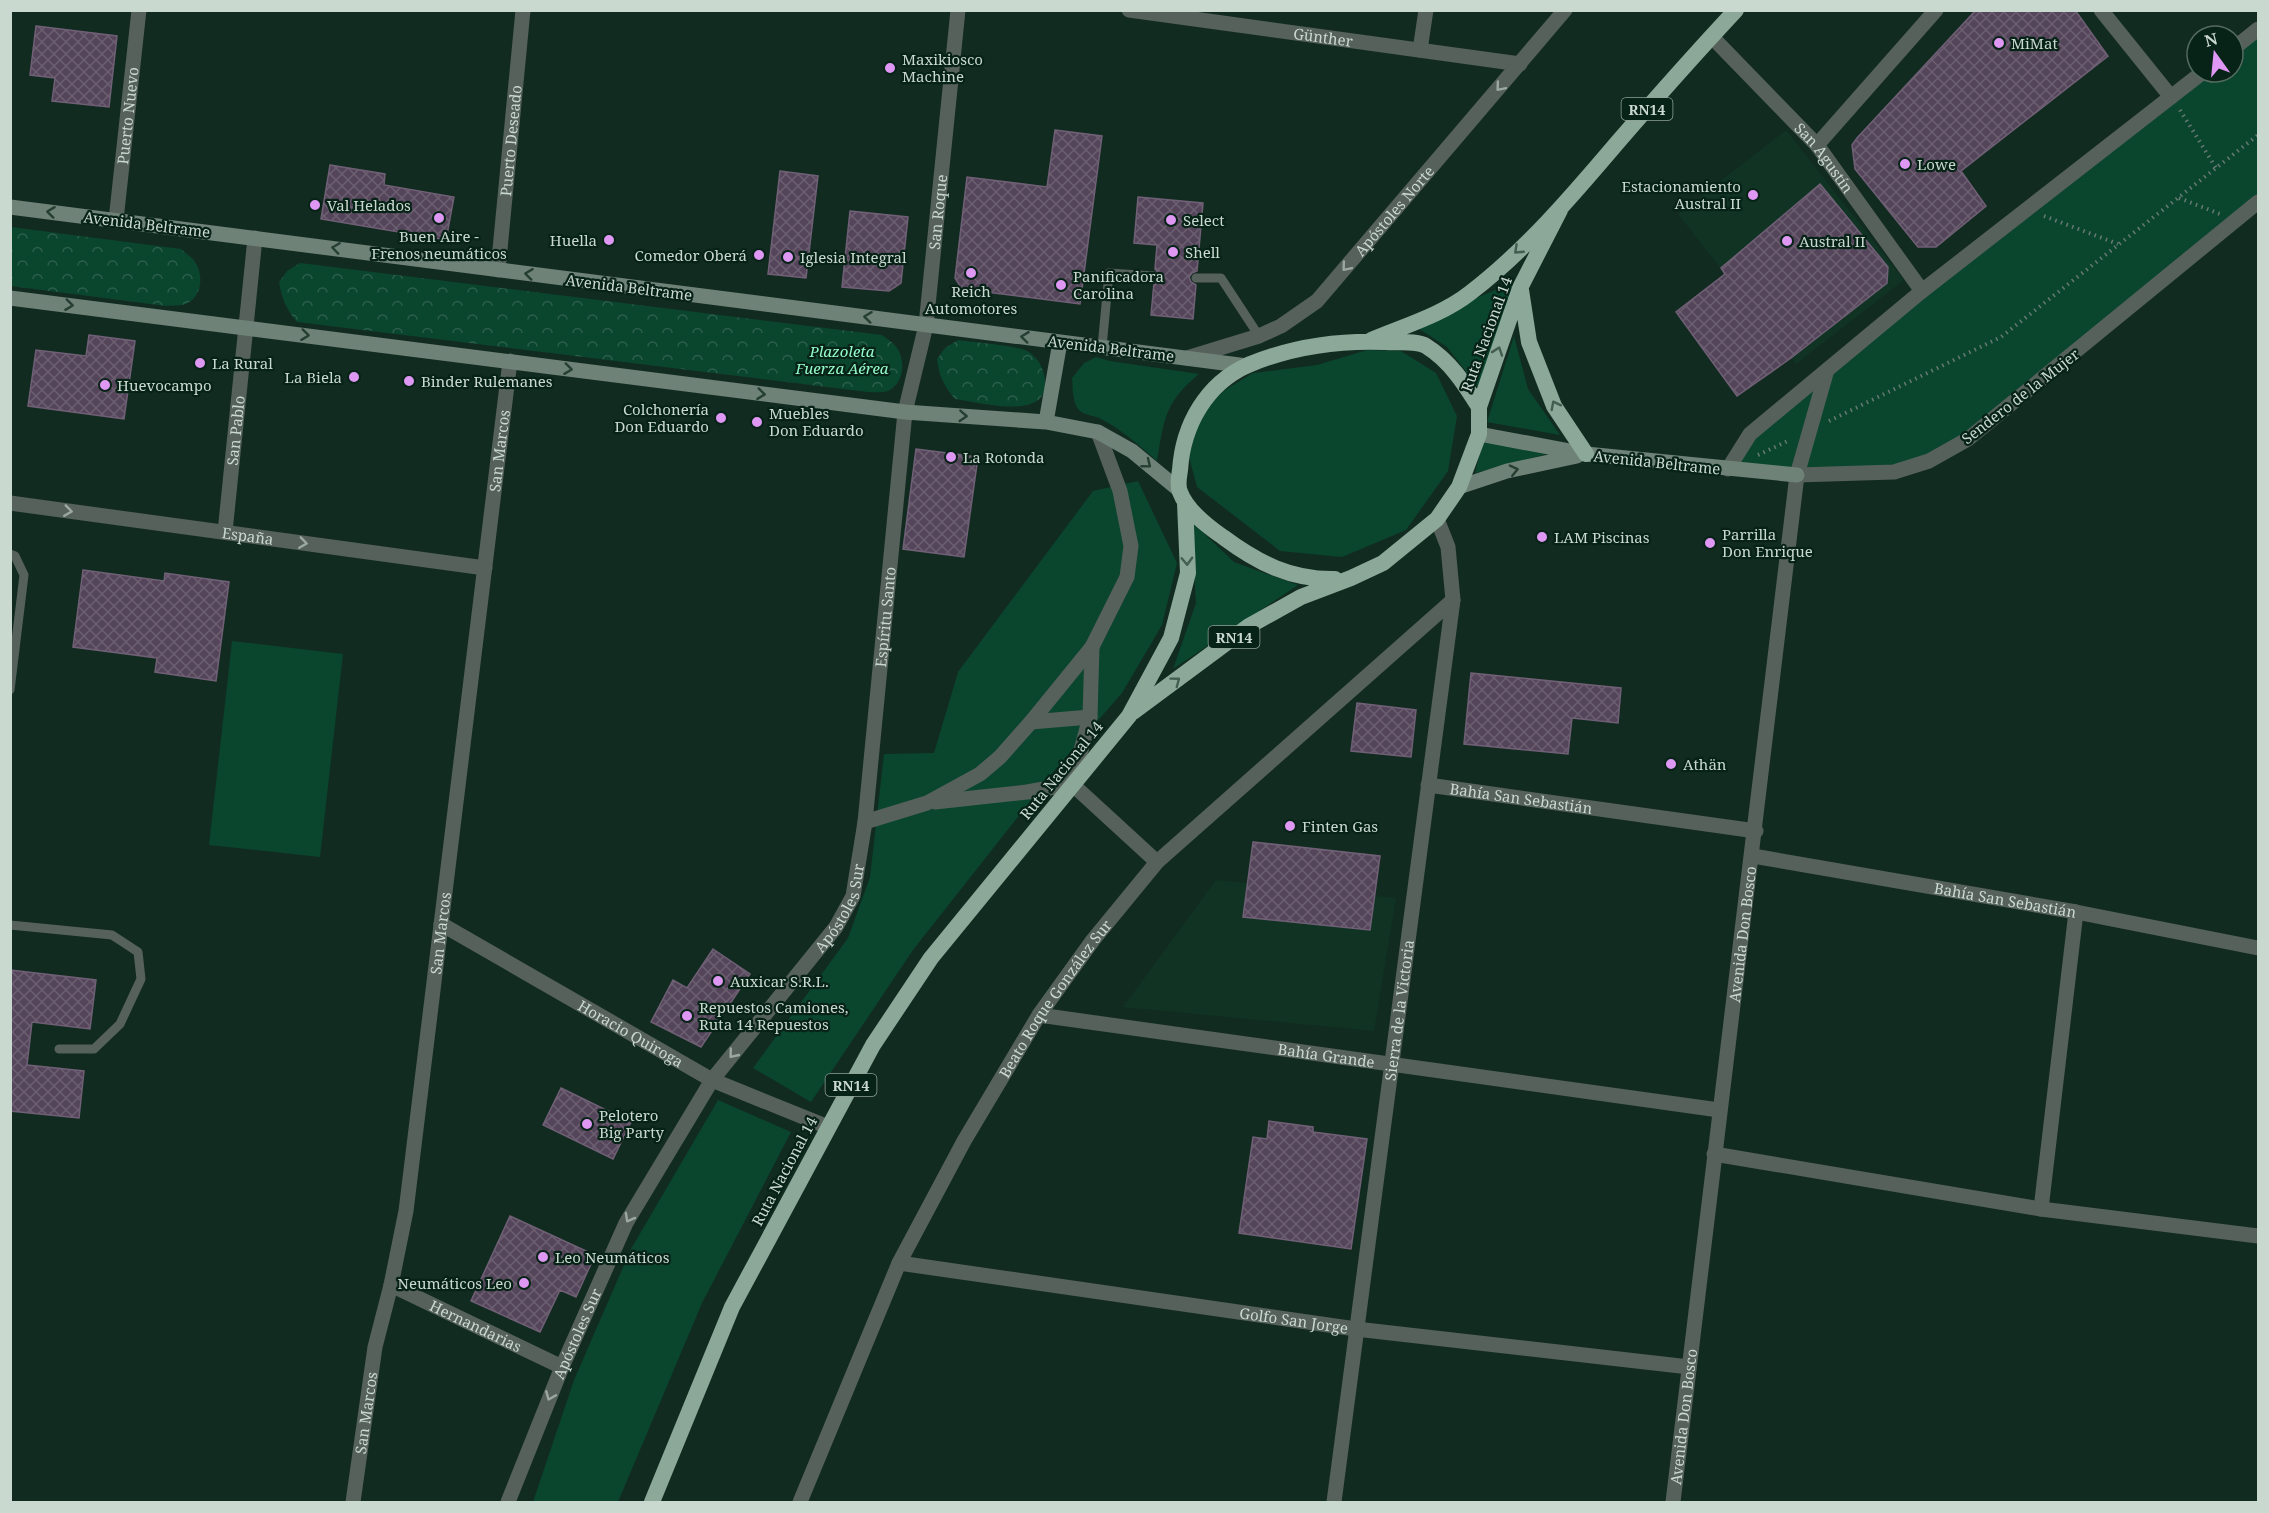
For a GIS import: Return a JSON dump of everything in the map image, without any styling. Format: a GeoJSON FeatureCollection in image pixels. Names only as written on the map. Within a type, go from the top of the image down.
{"type":"FeatureCollection","features":[{"type":"Feature","properties":{"kind":"highway","name":"Ruta Nacional 14"},"geometry":{"type":"LineString","coordinates":[[1368,341],[1432,315],[1469,294],[1560,210],[1736,10]]}},
{"type":"Feature","properties":{"kind":"highway","name":"Ruta Nacional 14"},"geometry":{"type":"LineString","coordinates":[[1129,716],[1249,626],[1301,597],[1383,563],[1437,519],[1459,487],[1479,434],[1479,407],[1520,288],[1560,210]]}},
{"type":"Feature","properties":{"kind":"highway"},"geometry":{"type":"LineString","coordinates":[[1520,288],[1529,342],[1554,406],[1586,454]]}},
{"type":"Feature","properties":{"kind":"highway","name":"Ruta Nacional 14"},"geometry":{"type":"LineString","coordinates":[[652,1503],[732,1307],[873,1045],[931,958],[1129,716],[1171,638],[1188,573],[1181,496],[1181,451],[1194,414],[1216,386],[1247,366],[1312,345],[1368,341],[1424,344],[1455,370],[1479,407]]}},
{"type":"Feature","properties":{"kind":"highway","name":"Ruta Nacional 14"},"geometry":{"type":"LineString","coordinates":[[1181,496],[1209,527],[1243,552],[1282,572],[1313,580],[1351,578]]}},
{"type":"Feature","properties":{"kind":"main road","name":"Avenida Beltrame"},"geometry":{"type":"LineString","coordinates":[[10,207],[1247,366]]}},
{"type":"Feature","properties":{"kind":"main road"},"geometry":{"type":"LineString","coordinates":[[10,298],[905,412],[1046,422],[1098,432],[1132,451],[1181,496]]}},
{"type":"Feature","properties":{"kind":"main road"},"geometry":{"type":"LineString","coordinates":[[1046,422],[1060,342]]}},
{"type":"Feature","properties":{"kind":"main road","name":"Avenida Beltrame"},"geometry":{"type":"LineString","coordinates":[[1479,434],[1586,454],[1728,469]]}},
{"type":"Feature","properties":{"kind":"main road","name":"Avenida Beltrame"},"geometry":{"type":"LineString","coordinates":[[1459,487],[1506,471],[1586,454]]}},
{"type":"Feature","properties":{"kind":"main road","name":"Sendero de la Mujer"},"geometry":{"type":"LineString","coordinates":[[1728,469],[1797,475]]}},
{"type":"Feature","properties":{"kind":"street","name":"Puerto Nuevo"},"geometry":{"type":"LineString","coordinates":[[116,220],[139,10]]}},
{"type":"Feature","properties":{"kind":"street","name":"Puerto Deseado"},"geometry":{"type":"LineString","coordinates":[[498,270],[523,10]]}},
{"type":"Feature","properties":{"kind":"street","name":"San Roque"},"geometry":{"type":"LineString","coordinates":[[905,412],[926,325],[958,10]]}},
{"type":"Feature","properties":{"kind":"street","name":"Günther"},"geometry":{"type":"LineString","coordinates":[[1129,10],[1520,64]]}},
{"type":"Feature","properties":{"kind":"street"},"geometry":{"type":"LineString","coordinates":[[1420,50],[1425,10]]}},
{"type":"Feature","properties":{"kind":"street","name":"Apóstoles Norte"},"geometry":{"type":"LineString","coordinates":[[1187,358],[1259,336],[1281,326],[1317,301],[1565,10]]}},
{"type":"Feature","properties":{"kind":"street"},"geometry":{"type":"LineString","coordinates":[[1817,145],[1936,10]]}},
{"type":"Feature","properties":{"kind":"street"},"geometry":{"type":"LineString","coordinates":[[2101,10],[2171,97]]}},
{"type":"Feature","properties":{"kind":"street"},"geometry":{"type":"LineString","coordinates":[[2245,40],[2259,29]]}},
{"type":"Feature","properties":{"kind":"street","name":"San Agustín"},"geometry":{"type":"LineString","coordinates":[[1712,36],[1817,145],[1922,291]]}},
{"type":"Feature","properties":{"kind":"street"},"geometry":{"type":"LineString","coordinates":[[1728,469],[1750,434],[1922,291],[2188,84]]}},
{"type":"Feature","properties":{"kind":"street","name":"Sendero de la Mujer"},"geometry":{"type":"LineString","coordinates":[[1797,475],[1894,472],[1929,460],[1968,439],[2259,202]]}},
{"type":"Feature","properties":{"kind":"street","name":"San Pablo"},"geometry":{"type":"LineString","coordinates":[[225,532],[255,238]]}},
{"type":"Feature","properties":{"kind":"street","name":"San Marcos"},"geometry":{"type":"LineString","coordinates":[[353,1503],[375,1347],[391,1285],[406,1211],[510,362]]}},
{"type":"Feature","properties":{"kind":"street","name":"Avenida Don Bosco"},"geometry":{"type":"LineString","coordinates":[[1672,1503],[1719,1110],[1753,856],[1797,475],[1827,370]]}},
{"type":"Feature","properties":{"kind":"street","name":"Espíritu Santo"},"geometry":{"type":"LineString","coordinates":[[865,822],[905,412]]}},
{"type":"Feature","properties":{"kind":"street"},"geometry":{"type":"LineString","coordinates":[[927,803],[980,774],[1000,756],[1092,647],[1127,577],[1131,546],[1120,491],[1098,432]]}},
{"type":"Feature","properties":{"kind":"street","name":"España"},"geometry":{"type":"LineString","coordinates":[[10,503],[485,568]]}},
{"type":"Feature","properties":{"kind":"street","name":"Sierra de la Victoria"},"geometry":{"type":"LineString","coordinates":[[1334,1503],[1453,600],[1448,547],[1437,519]]}},
{"type":"Feature","properties":{"kind":"street","name":"Beato Roque González Sur"},"geometry":{"type":"LineString","coordinates":[[800,1503],[899,1263],[964,1141],[1040,1015],[1094,940],[1157,862],[1453,600]]}},
{"type":"Feature","properties":{"kind":"street"},"geometry":{"type":"LineString","coordinates":[[1072,784],[1090,717],[1092,647]]}},
{"type":"Feature","properties":{"kind":"street"},"geometry":{"type":"LineString","coordinates":[[1030,722],[1090,717]]}},
{"type":"Feature","properties":{"kind":"street"},"geometry":{"type":"LineString","coordinates":[[865,822],[927,803],[1017,794],[1072,784]]}},
{"type":"Feature","properties":{"kind":"street"},"geometry":{"type":"LineString","coordinates":[[1072,784],[1157,862]]}},
{"type":"Feature","properties":{"kind":"street","name":"Bahía San Sebastián"},"geometry":{"type":"LineString","coordinates":[[1428,785],[1756,831]]}},
{"type":"Feature","properties":{"kind":"street","name":"Apóstoles Sur"},"geometry":{"type":"LineString","coordinates":[[508,1503],[562,1367],[626,1223],[712,1080],[836,927],[853,896],[865,822]]}},
{"type":"Feature","properties":{"kind":"street","name":"Bahía San Sebastián"},"geometry":{"type":"LineString","coordinates":[[1753,856],[2076,912],[2259,948]]}},
{"type":"Feature","properties":{"kind":"street"},"geometry":{"type":"LineString","coordinates":[[2041,1209],[2076,912]]}},
{"type":"Feature","properties":{"kind":"street","name":"Horacio Quiroga"},"geometry":{"type":"LineString","coordinates":[[441,924],[712,1080],[828,1127]]}},
{"type":"Feature","properties":{"kind":"street","name":"Bahía Grande"},"geometry":{"type":"LineString","coordinates":[[1040,1015],[1719,1110]]}},
{"type":"Feature","properties":{"kind":"street"},"geometry":{"type":"LineString","coordinates":[[1714,1154],[2041,1209],[2259,1236]]}},
{"type":"Feature","properties":{"kind":"street","name":"Golfo San Jorge"},"geometry":{"type":"LineString","coordinates":[[899,1263],[1356,1329],[1689,1367]]}},
{"type":"Feature","properties":{"kind":"street","name":"Hernandarias"},"geometry":{"type":"LineString","coordinates":[[391,1285],[562,1367]]}},
{"type":"Feature","properties":{"kind":"lane"},"geometry":{"type":"LineString","coordinates":[[1102,347],[1109,273],[1154,276]]}},
{"type":"Feature","properties":{"kind":"lane"},"geometry":{"type":"LineString","coordinates":[[1197,278],[1221,279],[1259,336]]}},
{"type":"Feature","properties":{"kind":"lane"},"geometry":{"type":"LineString","coordinates":[[10,554],[15,556],[24,575],[10,690]]}},
{"type":"Feature","properties":{"kind":"lane"},"geometry":{"type":"LineString","coordinates":[[10,925],[112,935],[138,952],[141,979],[120,1024],[94,1049],[59,1048]]}},
{"type":"Feature","properties":{"kind":"path"},"geometry":{"type":"LineString","coordinates":[[2171,97],[2216,168]]}},
{"type":"Feature","properties":{"kind":"path"},"geometry":{"type":"LineString","coordinates":[[1728,469],[2001,338],[2259,135]]}},
{"type":"Feature","properties":{"kind":"path"},"geometry":{"type":"LineString","coordinates":[[2179,197],[2236,220]]}},
{"type":"Feature","properties":{"kind":"path"},"geometry":{"type":"LineString","coordinates":[[2027,209],[2119,244]]}},
{"type":"Feature","properties":{"kind":"shaded area","name":"Austral II"},"geometry":{"type":"Polygon","coordinates":[[[1786,130],[1904,280],[1796,364],[1678,214],[1786,130]]]}},
{"type":"Feature","properties":{"kind":"shaded area"},"geometry":{"type":"Polygon","coordinates":[[[1216,880],[1396,898],[1374,1031],[1123,1007],[1216,880]]]}},
{"type":"Feature","properties":{"kind":"green space"},"geometry":{"type":"Polygon","coordinates":[[[2258,29],[2258,202],[1969,439],[1894,472],[1728,469],[1750,434],[2188,84],[2245,84],[2245,39],[2258,29]]]}},
{"type":"Feature","properties":{"kind":"green space"},"geometry":{"type":"Polygon","coordinates":[[[11,227],[181,249],[192,258],[198,267],[200,285],[191,301],[182,305],[166,306],[11,286],[11,227]]]}},
{"type":"Feature","properties":{"kind":"green space","name":"Plazoleta Fuerza Aérea"},"geometry":{"type":"Polygon","coordinates":[[[300,263],[882,335],[900,353],[902,371],[897,383],[888,391],[868,392],[297,322],[285,304],[279,282],[287,271],[300,263]]]}},
{"type":"Feature","properties":{"kind":"green space"},"geometry":{"type":"Polygon","coordinates":[[[1521,279],[1478,387],[1447,347],[1413,325],[1521,279]]]}},
{"type":"Feature","properties":{"kind":"green space"},"geometry":{"type":"Polygon","coordinates":[[[1514,336],[1528,389],[1560,435],[1487,422],[1514,336]]]}},
{"type":"Feature","properties":{"kind":"green space"},"geometry":{"type":"Polygon","coordinates":[[[958,340],[1027,351],[1042,367],[1045,381],[1043,394],[1036,402],[1024,406],[995,405],[955,399],[943,380],[937,359],[945,348],[958,340]]]}},
{"type":"Feature","properties":{"kind":"green space"},"geometry":{"type":"Polygon","coordinates":[[[1367,350],[1401,351],[1436,373],[1457,416],[1448,471],[1406,530],[1342,557],[1280,551],[1197,487],[1189,457],[1200,412],[1225,390],[1253,373],[1317,365],[1367,350]]]}},
{"type":"Feature","properties":{"kind":"green space"},"geometry":{"type":"Polygon","coordinates":[[[1096,357],[1199,374],[1179,394],[1168,412],[1157,461],[1116,428],[1084,413],[1077,407],[1073,395],[1072,378],[1084,363],[1096,357]]]}},
{"type":"Feature","properties":{"kind":"green space"},"geometry":{"type":"Polygon","coordinates":[[[1483,441],[1547,454],[1475,473],[1483,441]]]}},
{"type":"Feature","properties":{"kind":"green space"},"geometry":{"type":"Polygon","coordinates":[[[1138,481],[1177,563],[1162,625],[1122,693],[1054,771],[913,950],[811,1102],[753,1068],[848,938],[870,877],[884,754],[934,753],[958,672],[1093,491],[1138,481]]]}},
{"type":"Feature","properties":{"kind":"green space"},"geometry":{"type":"Polygon","coordinates":[[[1191,521],[1234,562],[1298,585],[1173,669],[1196,603],[1191,521]]]}},
{"type":"Feature","properties":{"kind":"green space"},"geometry":{"type":"Polygon","coordinates":[[[232,641],[343,654],[320,857],[209,845],[232,641]]]}},
{"type":"Feature","properties":{"kind":"green space"},"geometry":{"type":"Polygon","coordinates":[[[718,1100],[791,1132],[702,1303],[618,1502],[533,1502],[574,1380],[631,1249],[718,1100]]]}},
{"type":"Feature","properties":{"kind":"building"},"geometry":{"type":"Polygon","coordinates":[[[1976,10],[2075,10],[2108,56],[1961,171],[1986,206],[1936,247],[1918,247],[1855,169],[1852,145],[1976,10]]]}},
{"type":"Feature","properties":{"kind":"building"},"geometry":{"type":"Polygon","coordinates":[[[36,26],[117,36],[109,107],[52,101],[55,78],[30,75],[36,26]]]}},
{"type":"Feature","properties":{"kind":"building"},"geometry":{"type":"Polygon","coordinates":[[[1055,130],[1102,136],[1080,304],[962,289],[955,278],[967,177],[1047,187],[1055,130]]]}},
{"type":"Feature","properties":{"kind":"building"},"geometry":{"type":"Polygon","coordinates":[[[330,165],[385,174],[384,185],[454,197],[446,240],[321,219],[330,165]]]}},
{"type":"Feature","properties":{"kind":"building"},"geometry":{"type":"Polygon","coordinates":[[[780,171],[818,176],[806,278],[768,274],[780,171]]]}},
{"type":"Feature","properties":{"kind":"building"},"geometry":{"type":"Polygon","coordinates":[[[1820,184],[1888,267],[1887,283],[1791,358],[1737,396],[1676,312],[1725,274],[1721,268],[1820,184]]]}},
{"type":"Feature","properties":{"kind":"building"},"geometry":{"type":"Polygon","coordinates":[[[1138,197],[1203,203],[1197,271],[1189,277],[1196,285],[1193,319],[1151,315],[1154,283],[1161,276],[1155,269],[1157,245],[1134,243],[1138,197]]]}},
{"type":"Feature","properties":{"kind":"building"},"geometry":{"type":"Polygon","coordinates":[[[850,211],[908,217],[901,283],[889,291],[842,287],[850,211]]]}},
{"type":"Feature","properties":{"kind":"building"},"geometry":{"type":"Polygon","coordinates":[[[89,335],[135,341],[124,419],[28,406],[36,350],[86,356],[89,335]]]}},
{"type":"Feature","properties":{"kind":"building"},"geometry":{"type":"Polygon","coordinates":[[[916,449],[978,457],[964,557],[903,549],[916,449]]]}},
{"type":"Feature","properties":{"kind":"building"},"geometry":{"type":"Polygon","coordinates":[[[83,570],[164,581],[165,573],[229,582],[216,681],[155,672],[157,658],[73,647],[83,570]]]}},
{"type":"Feature","properties":{"kind":"building"},"geometry":{"type":"Polygon","coordinates":[[[1471,673],[1621,688],[1618,723],[1572,718],[1568,754],[1464,744],[1471,673]]]}},
{"type":"Feature","properties":{"kind":"building"},"geometry":{"type":"Polygon","coordinates":[[[1357,703],[1416,710],[1411,757],[1351,751],[1357,703]]]}},
{"type":"Feature","properties":{"kind":"building"},"geometry":{"type":"Polygon","coordinates":[[[1253,842],[1380,856],[1370,930],[1243,917],[1253,842]]]}},
{"type":"Feature","properties":{"kind":"building"},"geometry":{"type":"Polygon","coordinates":[[[713,949],[750,974],[701,1047],[651,1022],[673,980],[687,988],[713,949]]]}},
{"type":"Feature","properties":{"kind":"building"},"geometry":{"type":"Polygon","coordinates":[[[10,970],[96,980],[90,1029],[32,1022],[27,1065],[84,1071],[79,1118],[10,1111],[10,970]]]}},
{"type":"Feature","properties":{"kind":"building","name":"Pelotero Big Party"},"geometry":{"type":"Polygon","coordinates":[[[561,1088],[631,1122],[613,1159],[543,1125],[561,1088]]]}},
{"type":"Feature","properties":{"kind":"building"},"geometry":{"type":"Polygon","coordinates":[[[1269,1121],[1313,1127],[1313,1132],[1367,1139],[1351,1249],[1239,1233],[1253,1137],[1267,1139],[1269,1121]]]}},
{"type":"Feature","properties":{"kind":"building"},"geometry":{"type":"Polygon","coordinates":[[[510,1216],[595,1255],[576,1297],[560,1290],[540,1332],[471,1301],[510,1216]]]}},
{"type":"Feature","properties":{"kind":"place","name":"MiMat"},"geometry":{"type":"Point","coordinates":[1999,43]}},
{"type":"Feature","properties":{"kind":"place","name":"Maxikiosco Machine"},"geometry":{"type":"Point","coordinates":[890,68]}},
{"type":"Feature","properties":{"kind":"place","name":"Lowe"},"geometry":{"type":"Point","coordinates":[1905,164]}},
{"type":"Feature","properties":{"kind":"place","name":"Estacionamiento Austral II"},"geometry":{"type":"Point","coordinates":[1753,195]}},
{"type":"Feature","properties":{"kind":"place","name":"Val Helados"},"geometry":{"type":"Point","coordinates":[315,205]}},
{"type":"Feature","properties":{"kind":"place","name":"Buen Aire - Frenos neumáticos"},"geometry":{"type":"Point","coordinates":[439,218]}},
{"type":"Feature","properties":{"kind":"place","name":"Select"},"geometry":{"type":"Point","coordinates":[1171,220]}},
{"type":"Feature","properties":{"kind":"place","name":"Huella"},"geometry":{"type":"Point","coordinates":[609,240]}},
{"type":"Feature","properties":{"kind":"place","name":"Austral II"},"geometry":{"type":"Point","coordinates":[1787,241]}},
{"type":"Feature","properties":{"kind":"place","name":"Shell"},"geometry":{"type":"Point","coordinates":[1173,252]}},
{"type":"Feature","properties":{"kind":"place","name":"Comedor Oberá"},"geometry":{"type":"Point","coordinates":[759,255]}},
{"type":"Feature","properties":{"kind":"place","name":"Iglesia Integral"},"geometry":{"type":"Point","coordinates":[788,257]}},
{"type":"Feature","properties":{"kind":"place","name":"Reich Automotores"},"geometry":{"type":"Point","coordinates":[971,273]}},
{"type":"Feature","properties":{"kind":"place","name":"Panificadora Carolina"},"geometry":{"type":"Point","coordinates":[1061,285]}},
{"type":"Feature","properties":{"kind":"place","name":"La Rural"},"geometry":{"type":"Point","coordinates":[200,363]}},
{"type":"Feature","properties":{"kind":"place","name":"La Biela"},"geometry":{"type":"Point","coordinates":[354,377]}},
{"type":"Feature","properties":{"kind":"place","name":"Binder Rulemanes"},"geometry":{"type":"Point","coordinates":[409,381]}},
{"type":"Feature","properties":{"kind":"place","name":"Huevocampo"},"geometry":{"type":"Point","coordinates":[105,385]}},
{"type":"Feature","properties":{"kind":"place","name":"Colchonería Don Eduardo"},"geometry":{"type":"Point","coordinates":[721,418]}},
{"type":"Feature","properties":{"kind":"place","name":"Muebles Don Eduardo"},"geometry":{"type":"Point","coordinates":[757,422]}},
{"type":"Feature","properties":{"kind":"place","name":"La Rotonda"},"geometry":{"type":"Point","coordinates":[951,457]}},
{"type":"Feature","properties":{"kind":"place","name":"LAM Piscinas"},"geometry":{"type":"Point","coordinates":[1542,537]}},
{"type":"Feature","properties":{"kind":"place","name":"Parrilla Don Enrique"},"geometry":{"type":"Point","coordinates":[1710,543]}},
{"type":"Feature","properties":{"kind":"place","name":"Athän"},"geometry":{"type":"Point","coordinates":[1671,764]}},
{"type":"Feature","properties":{"kind":"place","name":"Finten Gas"},"geometry":{"type":"Point","coordinates":[1290,826]}},
{"type":"Feature","properties":{"kind":"place","name":"Auxicar S.R.L."},"geometry":{"type":"Point","coordinates":[718,981]}},
{"type":"Feature","properties":{"kind":"place","name":"Repuestos Camiones, Ruta 14 Repuestos"},"geometry":{"type":"Point","coordinates":[687,1016]}},
{"type":"Feature","properties":{"kind":"place","name":"Pelotero Big Party"},"geometry":{"type":"Point","coordinates":[587,1124]}},
{"type":"Feature","properties":{"kind":"place","name":"Leo Neumáticos"},"geometry":{"type":"Point","coordinates":[543,1257]}},
{"type":"Feature","properties":{"kind":"place","name":"Neumáticos Leo"},"geometry":{"type":"Point","coordinates":[524,1283]}}]}
